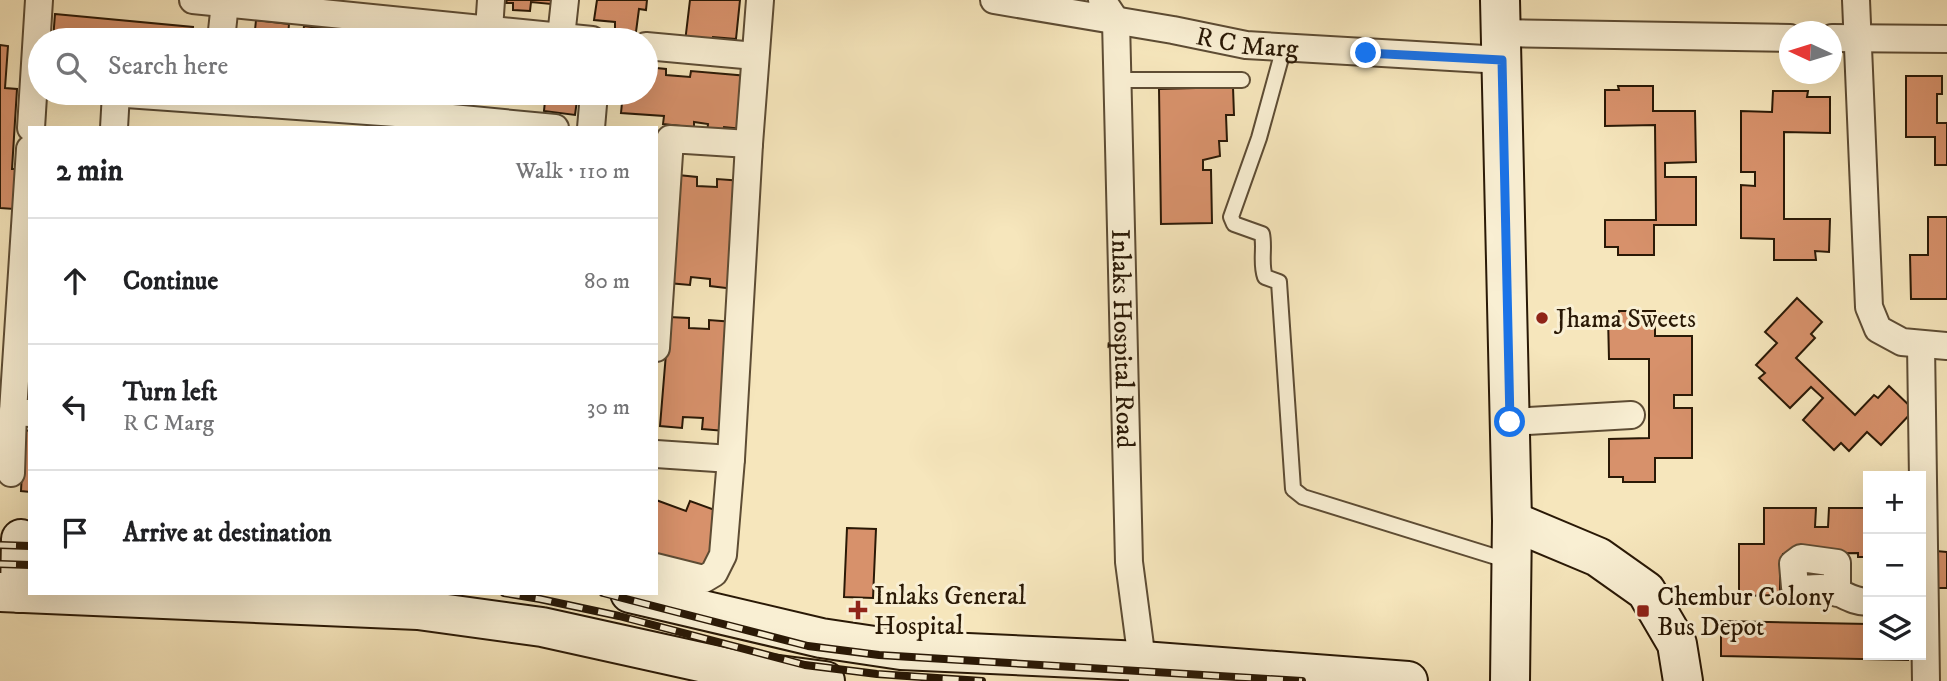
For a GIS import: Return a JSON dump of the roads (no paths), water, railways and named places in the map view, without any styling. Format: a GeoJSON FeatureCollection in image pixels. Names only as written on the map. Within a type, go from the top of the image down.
{"type":"FeatureCollection","features":[{"type":"Feature","properties":{"kind":"main road"},"geometry":{"type":"LineString","coordinates":[[1501,31],[1512,521],[1510,681]]}},
{"type":"Feature","properties":{"kind":"main road"},"geometry":{"type":"LineString","coordinates":[[1512,521],[1598,557],[1646,591],[1677,644],[1683,681]]}},
{"type":"Feature","properties":{"kind":"main road"},"geometry":{"type":"LineString","coordinates":[[17,539],[10,592],[28,592]]}},
{"type":"Feature","properties":{"kind":"main road"},"geometry":{"type":"LineString","coordinates":[[143,595],[365,600],[542,628],[732,669],[825,681]]}},
{"type":"Feature","properties":{"kind":"main road"},"geometry":{"type":"LineString","coordinates":[[638,595],[821,638],[901,650],[1142,671],[1408,681]]}},
{"type":"Feature","properties":{"kind":"main road"},"geometry":{"type":"LineString","coordinates":[[817,680],[821,638]]}},
{"type":"Feature","properties":{"kind":"street"},"geometry":{"type":"LineString","coordinates":[[38,28],[39,0]]}},
{"type":"Feature","properties":{"kind":"street"},"geometry":{"type":"LineString","coordinates":[[193,0],[356,8],[408,28]]}},
{"type":"Feature","properties":{"kind":"street"},"geometry":{"type":"LineString","coordinates":[[489,28],[491,0]]}},
{"type":"Feature","properties":{"kind":"street"},"geometry":{"type":"LineString","coordinates":[[562,28],[565,0]]}},
{"type":"Feature","properties":{"kind":"street"},"geometry":{"type":"LineString","coordinates":[[658,568],[704,579],[714,573],[723,555],[760,0]]}},
{"type":"Feature","properties":{"kind":"street","name":"R C Marg"},"geometry":{"type":"LineString","coordinates":[[994,0],[1109,10],[1247,45],[1284,47],[1501,31],[1779,37]]}},
{"type":"Feature","properties":{"kind":"street"},"geometry":{"type":"LineString","coordinates":[[1856,0],[1844,38],[1869,307],[1878,329],[1902,342],[1934,345],[1923,597]]}},
{"type":"Feature","properties":{"kind":"street"},"geometry":{"type":"LineString","coordinates":[[209,1],[217,28]]}},
{"type":"Feature","properties":{"kind":"street","name":"Inlaks Hospital Road"},"geometry":{"type":"LineString","coordinates":[[1109,10],[1117,80],[1129,562],[1142,671]]}},
{"type":"Feature","properties":{"kind":"street"},"geometry":{"type":"LineString","coordinates":[[1844,38],[1947,40]]}},
{"type":"Feature","properties":{"kind":"street"},"geometry":{"type":"LineString","coordinates":[[658,47],[755,56]]}},
{"type":"Feature","properties":{"kind":"street"},"geometry":{"type":"LineString","coordinates":[[31,126],[34,105]]}},
{"type":"Feature","properties":{"kind":"street"},"geometry":{"type":"LineString","coordinates":[[114,105],[114,126]]}},
{"type":"Feature","properties":{"kind":"street"},"geometry":{"type":"LineString","coordinates":[[250,105],[297,117],[410,112],[520,126]]}},
{"type":"Feature","properties":{"kind":"street"},"geometry":{"type":"LineString","coordinates":[[591,126],[593,105]]}},
{"type":"Feature","properties":{"kind":"street"},"geometry":{"type":"LineString","coordinates":[[658,288],[663,138],[749,144]]}},
{"type":"Feature","properties":{"kind":"street"},"geometry":{"type":"LineString","coordinates":[[11,473],[21,413],[28,210]]}},
{"type":"Feature","properties":{"kind":"street"},"geometry":{"type":"LineString","coordinates":[[1510,422],[1631,415]]}},
{"type":"Feature","properties":{"kind":"street"},"geometry":{"type":"LineString","coordinates":[[658,454],[731,459]]}},
{"type":"Feature","properties":{"kind":"street"},"geometry":{"type":"LineString","coordinates":[[1837,593],[1863,602]]}},
{"type":"Feature","properties":{"kind":"street"},"geometry":{"type":"LineString","coordinates":[[1925,660],[1926,681]]}},
{"type":"Feature","properties":{"kind":"lane"},"geometry":{"type":"LineString","coordinates":[[1284,47],[1259,138],[1231,217],[1234,224],[1262,234],[1262,271],[1265,277],[1279,282],[1293,489],[1303,497],[1510,561]]}},
{"type":"Feature","properties":{"kind":"lane"},"geometry":{"type":"LineString","coordinates":[[1117,80],[1242,80]]}},
{"type":"Feature","properties":{"kind":"railway"},"geometry":{"type":"LineString","coordinates":[[0,545],[28,546]]}},
{"type":"Feature","properties":{"kind":"railway"},"geometry":{"type":"LineString","coordinates":[[0,564],[28,565]]}},
{"type":"Feature","properties":{"kind":"railway"},"geometry":{"type":"LineString","coordinates":[[516,595],[619,616],[805,665],[877,674],[982,681]]}},
{"type":"Feature","properties":{"kind":"railway"},"geometry":{"type":"LineString","coordinates":[[611,595],[808,646],[879,655],[1302,681]]}},
{"type":"Feature","properties":{"kind":"place","name":"Jhama Sweets"},"geometry":{"type":"Point","coordinates":[1542,318]}},
{"type":"Feature","properties":{"kind":"place","name":"Inlaks General Hospital"},"geometry":{"type":"Point","coordinates":[858,610]}},
{"type":"Feature","properties":{"kind":"place","name":"Chembur Colony Bus Depot"},"geometry":{"type":"Point","coordinates":[1643,611]}}]}
